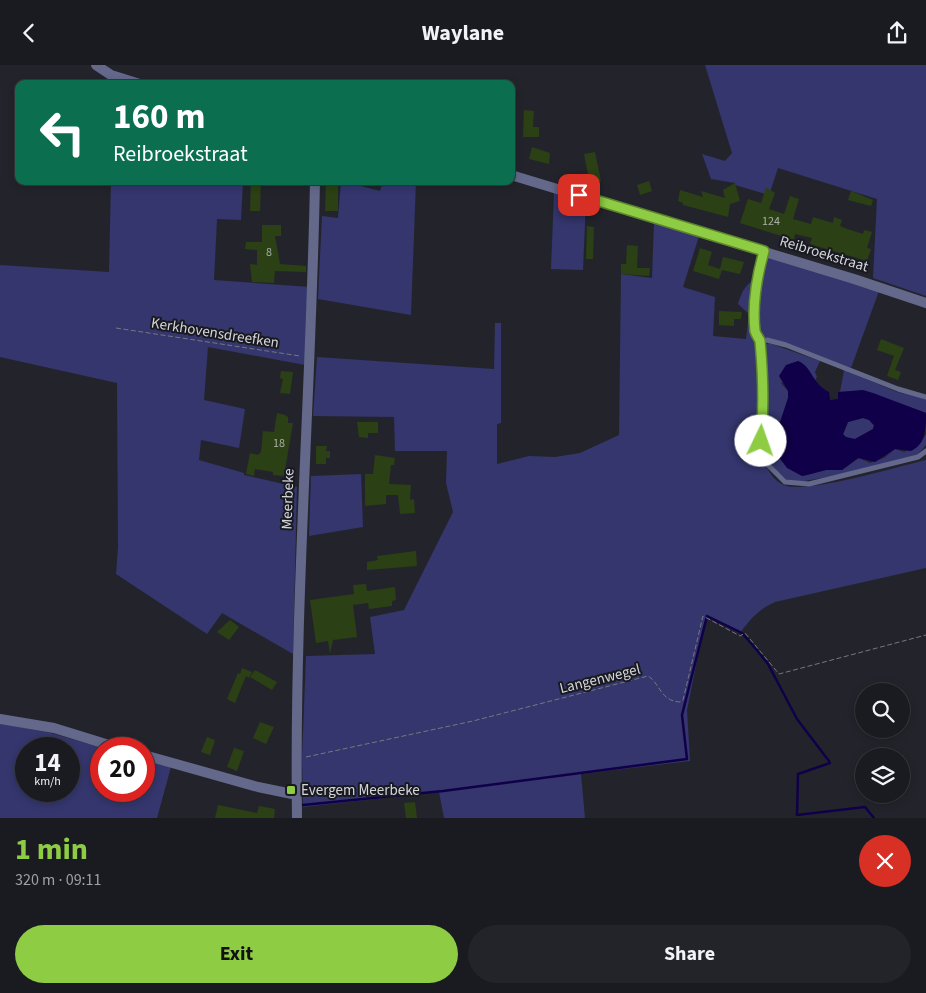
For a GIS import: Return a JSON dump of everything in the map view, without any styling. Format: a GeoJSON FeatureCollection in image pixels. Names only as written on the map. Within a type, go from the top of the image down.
{"type":"FeatureCollection","features":[{"type":"Feature","properties":{"kind":"street"},"geometry":{"type":"LineString","coordinates":[[96,65],[111,75],[127,80]]}},
{"type":"Feature","properties":{"kind":"street","name":"Reibroekstraat"},"geometry":{"type":"LineString","coordinates":[[515,176],[764,251],[926,303]]}},
{"type":"Feature","properties":{"kind":"street","name":"Meerbeke"},"geometry":{"type":"LineString","coordinates":[[297,818],[299,609],[310,357],[315,185]]}},
{"type":"Feature","properties":{"kind":"street"},"geometry":{"type":"LineString","coordinates":[[0,719],[54,728],[90,739]]}},
{"type":"Feature","properties":{"kind":"street"},"geometry":{"type":"LineString","coordinates":[[155,758],[258,787],[297,795]]}},
{"type":"Feature","properties":{"kind":"lane"},"geometry":{"type":"LineString","coordinates":[[764,251],[757,281],[755,324],[760,341],[763,399],[762,450],[767,464],[785,482],[809,484],[918,457],[926,451]]}},
{"type":"Feature","properties":{"kind":"lane"},"geometry":{"type":"LineString","coordinates":[[760,341],[786,345],[898,389],[926,397]]}},
{"type":"Feature","properties":{"kind":"path","name":"Kerkhovensdreefken"},"geometry":{"type":"LineString","coordinates":[[116,328],[310,357]]}},
{"type":"Feature","properties":{"kind":"path","name":"Langenwegel"},"geometry":{"type":"LineString","coordinates":[[297,759],[473,721],[648,676],[658,689],[673,702],[680,702],[683,700],[702,616],[740,636],[745,633],[779,674],[926,635]]}},
{"type":"Feature","properties":{"kind":"shaded area"},"geometry":{"type":"Polygon","coordinates":[[[705,65],[926,65],[926,296],[873,278],[877,199],[778,168],[769,195],[735,185],[735,183],[711,179],[702,154],[725,161],[732,153],[705,65]]]}},
{"type":"Feature","properties":{"kind":"shaded area"},"geometry":{"type":"Polygon","coordinates":[[[111,185],[243,185],[241,220],[217,219],[214,280],[310,287],[305,365],[208,347],[204,400],[245,409],[239,448],[201,440],[199,460],[244,473],[244,475],[297,487],[293,654],[222,613],[207,634],[116,574],[118,547],[117,383],[0,357],[0,265],[109,272],[111,185]]]}},
{"type":"Feature","properties":{"kind":"shaded area"},"geometry":{"type":"Polygon","coordinates":[[[341,185],[357,185],[380,191],[382,185],[416,185],[411,315],[318,299],[322,216],[338,218],[341,185]]]}},
{"type":"Feature","properties":{"kind":"shaded area"},"geometry":{"type":"Polygon","coordinates":[[[554,192],[586,201],[583,270],[551,269],[554,192]]]}},
{"type":"Feature","properties":{"kind":"shaded area"},"geometry":{"type":"Polygon","coordinates":[[[654,222],[699,236],[683,287],[715,297],[713,336],[746,339],[749,314],[738,304],[746,287],[752,281],[762,278],[767,256],[879,291],[851,368],[756,335],[754,340],[762,394],[759,431],[761,449],[768,469],[775,479],[787,486],[799,487],[835,482],[926,460],[926,568],[775,602],[755,615],[740,633],[706,616],[687,710],[690,761],[581,774],[585,818],[444,818],[439,792],[303,807],[302,758],[306,656],[375,654],[370,617],[404,610],[453,512],[446,483],[447,451],[395,451],[394,417],[313,416],[317,357],[494,369],[495,323],[501,323],[501,423],[497,424],[497,464],[529,456],[555,457],[580,453],[619,435],[621,274],[652,278],[654,222]]]}},
{"type":"Feature","properties":{"kind":"shaded area"},"geometry":{"type":"Polygon","coordinates":[[[769,343],[820,361],[815,372],[817,377],[814,382],[809,370],[781,383],[788,391],[788,398],[775,441],[802,476],[826,470],[842,470],[859,458],[870,463],[884,458],[895,449],[904,452],[921,443],[926,434],[926,445],[917,455],[839,475],[799,482],[788,481],[770,465],[763,445],[766,410],[761,347],[769,343]]]}},
{"type":"Feature","properties":{"kind":"shaded area"},"geometry":{"type":"Polygon","coordinates":[[[798,361],[803,363],[819,384],[829,392],[830,400],[838,399],[838,392],[863,390],[926,413],[925,430],[920,444],[911,451],[895,449],[875,462],[858,458],[842,470],[826,470],[802,476],[787,468],[778,456],[775,447],[777,431],[788,398],[788,391],[779,376],[786,365],[798,361]],[[863,418],[848,422],[843,434],[846,437],[855,439],[873,429],[874,425],[869,420],[863,418]]]}},
{"type":"Feature","properties":{"kind":"shaded area"},"geometry":{"type":"Polygon","coordinates":[[[844,370],[897,392],[926,399],[926,413],[896,402],[840,392],[844,370]]]}},
{"type":"Feature","properties":{"kind":"shaded area"},"geometry":{"type":"Polygon","coordinates":[[[863,418],[869,420],[874,426],[873,429],[855,439],[850,439],[843,435],[848,422],[863,418]]]}},
{"type":"Feature","properties":{"kind":"shaded area"},"geometry":{"type":"Polygon","coordinates":[[[361,474],[363,527],[309,536],[311,476],[361,474]]]}},
{"type":"Feature","properties":{"kind":"shaded area"},"geometry":{"type":"Polygon","coordinates":[[[0,723],[65,737],[15,737],[15,802],[80,802],[80,741],[90,744],[90,802],[155,802],[155,763],[171,767],[157,818],[0,818],[0,723]]]}},
{"type":"Feature","properties":{"kind":"building"},"geometry":{"type":"Polygon","coordinates":[[[524,110],[534,111],[533,127],[539,127],[539,137],[523,137],[524,110]]]}},
{"type":"Feature","properties":{"kind":"building"},"geometry":{"type":"Polygon","coordinates":[[[532,147],[550,153],[549,164],[529,159],[532,147]]]}},
{"type":"Feature","properties":{"kind":"building"},"geometry":{"type":"Polygon","coordinates":[[[595,152],[601,181],[590,184],[584,154],[595,152]]]}},
{"type":"Feature","properties":{"kind":"building"},"geometry":{"type":"Polygon","coordinates":[[[649,181],[652,191],[640,195],[637,185],[649,181]]]}},
{"type":"Feature","properties":{"kind":"building"},"geometry":{"type":"Polygon","coordinates":[[[735,183],[740,201],[730,204],[728,217],[683,205],[683,203],[678,201],[680,190],[703,197],[701,191],[725,198],[723,190],[735,183]]]}},
{"type":"Feature","properties":{"kind":"building"},"geometry":{"type":"Polygon","coordinates":[[[251,185],[261,185],[260,211],[250,211],[251,185]]]}},
{"type":"Feature","properties":{"kind":"building"},"geometry":{"type":"Polygon","coordinates":[[[326,185],[338,185],[338,211],[325,211],[326,185]]]}},
{"type":"Feature","properties":{"kind":"building"},"geometry":{"type":"Polygon","coordinates":[[[766,187],[775,193],[769,209],[784,214],[790,196],[799,199],[793,219],[811,224],[813,217],[833,223],[834,217],[842,220],[840,226],[847,229],[863,234],[864,230],[872,232],[867,248],[871,249],[867,261],[810,244],[812,238],[795,234],[794,240],[740,223],[748,199],[761,203],[766,187]]]}},
{"type":"Feature","properties":{"kind":"building"},"geometry":{"type":"Polygon","coordinates":[[[851,191],[873,200],[871,206],[848,200],[851,191]]]}},
{"type":"Feature","properties":{"kind":"building"},"geometry":{"type":"Polygon","coordinates":[[[262,225],[281,225],[281,236],[275,236],[280,264],[306,266],[306,272],[275,271],[274,283],[252,282],[250,264],[257,265],[257,250],[245,249],[246,242],[262,242],[262,225]]]}},
{"type":"Feature","properties":{"kind":"building"},"geometry":{"type":"Polygon","coordinates":[[[587,226],[594,227],[593,259],[586,259],[587,226]]]}},
{"type":"Feature","properties":{"kind":"building"},"geometry":{"type":"Polygon","coordinates":[[[627,245],[638,246],[637,268],[650,268],[649,276],[621,274],[621,264],[626,264],[627,245]]]}},
{"type":"Feature","properties":{"kind":"building"},"geometry":{"type":"Polygon","coordinates":[[[700,248],[712,252],[708,265],[720,269],[723,257],[744,262],[740,274],[722,270],[719,279],[693,271],[700,248]]]}},
{"type":"Feature","properties":{"kind":"building"},"geometry":{"type":"Polygon","coordinates":[[[719,311],[742,312],[741,319],[734,319],[734,326],[719,325],[719,311]]]}},
{"type":"Feature","properties":{"kind":"building"},"geometry":{"type":"Polygon","coordinates":[[[881,339],[904,348],[895,370],[901,372],[898,380],[887,376],[894,356],[877,350],[881,339]]]}},
{"type":"Feature","properties":{"kind":"building"},"geometry":{"type":"Polygon","coordinates":[[[281,371],[293,372],[290,394],[280,393],[283,379],[280,378],[281,371]]]}},
{"type":"Feature","properties":{"kind":"building"},"geometry":{"type":"Polygon","coordinates":[[[277,413],[288,417],[288,423],[293,423],[284,476],[273,475],[273,472],[255,469],[254,476],[246,474],[250,453],[258,455],[261,452],[263,431],[274,432],[277,413]]]}},
{"type":"Feature","properties":{"kind":"building"},"geometry":{"type":"Polygon","coordinates":[[[357,422],[378,422],[378,433],[368,433],[368,438],[359,437],[357,422]]]}},
{"type":"Feature","properties":{"kind":"building"},"geometry":{"type":"Polygon","coordinates":[[[316,446],[327,446],[326,451],[330,451],[330,458],[326,458],[326,464],[316,464],[316,446]]]}},
{"type":"Feature","properties":{"kind":"building"},"geometry":{"type":"Polygon","coordinates":[[[375,455],[395,458],[394,465],[391,465],[389,484],[411,485],[410,500],[414,499],[415,513],[400,514],[398,495],[386,495],[386,504],[365,506],[365,474],[373,474],[375,455]]]}},
{"type":"Feature","properties":{"kind":"building"},"geometry":{"type":"Polygon","coordinates":[[[416,551],[417,566],[367,570],[367,562],[378,560],[377,556],[416,551]]]}},
{"type":"Feature","properties":{"kind":"building"},"geometry":{"type":"Polygon","coordinates":[[[366,584],[367,591],[395,587],[396,600],[392,601],[392,606],[369,609],[368,603],[353,605],[357,637],[333,640],[330,654],[328,641],[316,643],[310,600],[354,594],[353,585],[366,584]]]}},
{"type":"Feature","properties":{"kind":"building"},"geometry":{"type":"Polygon","coordinates":[[[230,620],[239,627],[229,640],[217,632],[230,620]]]}},
{"type":"Feature","properties":{"kind":"building"},"geometry":{"type":"Polygon","coordinates":[[[242,668],[252,672],[249,678],[246,676],[235,703],[227,699],[242,668]]]}},
{"type":"Feature","properties":{"kind":"building"},"geometry":{"type":"Polygon","coordinates":[[[255,670],[277,682],[272,690],[250,677],[255,670]]]}},
{"type":"Feature","properties":{"kind":"building"},"geometry":{"type":"Polygon","coordinates":[[[260,722],[274,727],[266,744],[253,738],[260,722]]]}},
{"type":"Feature","properties":{"kind":"building"},"geometry":{"type":"Polygon","coordinates":[[[207,737],[215,740],[210,755],[201,752],[207,737]]]}},
{"type":"Feature","properties":{"kind":"building"},"geometry":{"type":"Polygon","coordinates":[[[234,748],[244,751],[237,771],[227,767],[234,748]]]}},
{"type":"Feature","properties":{"kind":"building"},"geometry":{"type":"Polygon","coordinates":[[[415,802],[417,818],[406,818],[404,803],[415,802]]]}},
{"type":"Feature","properties":{"kind":"building"},"geometry":{"type":"Polygon","coordinates":[[[218,805],[257,813],[259,806],[275,809],[274,818],[215,818],[218,805]]]}},
{"type":"Feature","properties":{"kind":"waterway"},"geometry":{"type":"LineString","coordinates":[[303,805],[443,791],[687,759],[682,715],[707,616],[742,633],[756,649],[768,664],[797,719],[830,763],[798,774],[797,815],[865,807],[874,818]]}},
{"type":"Feature","properties":{"kind":"place","name":"Evergem Meerbeke"},"geometry":{"type":"Point","coordinates":[291,790]}},
{"type":"Feature","properties":{"kind":"route"},"geometry":{"type":"LineString","coordinates":[[579,195],[764,251],[757,281],[755,324],[757,337],[760,341],[762,377],[763,418],[761,441]]}}]}
